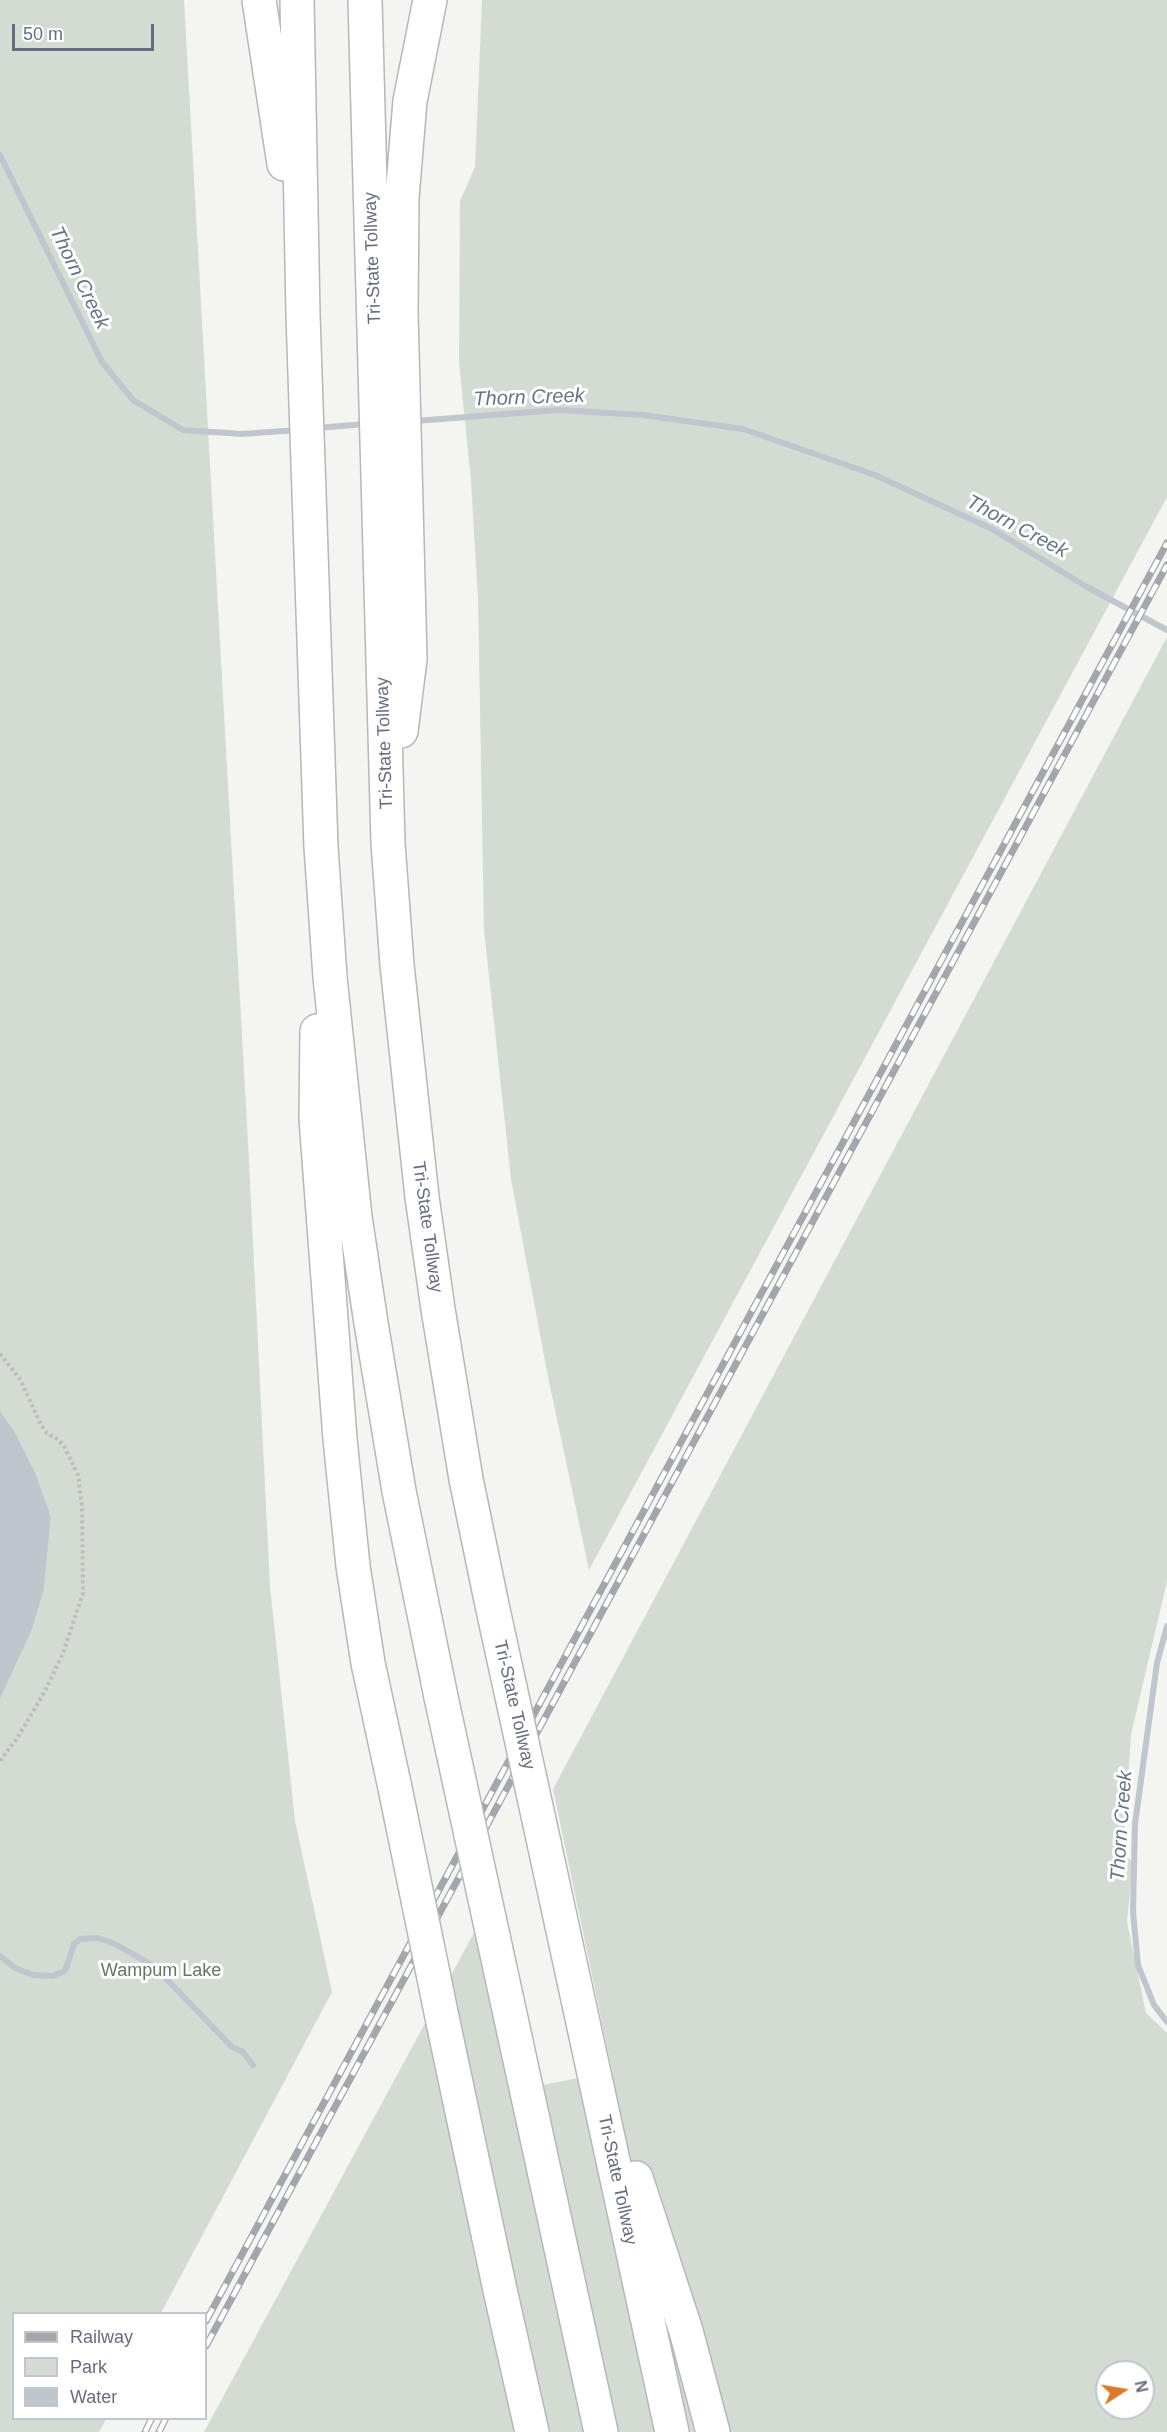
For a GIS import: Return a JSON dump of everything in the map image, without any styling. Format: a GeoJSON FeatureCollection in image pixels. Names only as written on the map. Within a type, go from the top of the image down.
{"type":"FeatureCollection","features":[{"type":"Feature","properties":{"kind":"highway"},"geometry":{"type":"LineString","coordinates":[[259,0],[274,106],[302,269]]}},
{"type":"Feature","properties":{"kind":"highway"},"geometry":{"type":"LineString","coordinates":[[297,0],[303,315],[321,847],[331,988],[357,1228],[393,1456],[441,1697],[601,2432]]}},
{"type":"Feature","properties":{"kind":"highway","name":"Tri-State Tollway"},"geometry":{"type":"LineString","coordinates":[[365,0],[388,312],[393,521],[410,659],[388,843],[397,964],[422,1197],[451,1395],[492,1605],[672,2432]]}},
{"type":"Feature","properties":{"kind":"highway"},"geometry":{"type":"LineString","coordinates":[[388,312],[402,198],[410,101],[430,0]]}},
{"type":"Feature","properties":{"kind":"highway"},"geometry":{"type":"LineString","coordinates":[[321,847],[316,1119],[326,1266],[353,1566],[368,1663],[532,2432]]}},
{"type":"Feature","properties":{"kind":"highway"},"geometry":{"type":"LineString","coordinates":[[582,2015],[686,2331],[713,2432]]}},
{"type":"Feature","properties":{"kind":"highway"},"geometry":{"type":"LineString","coordinates":[[500,2290],[523,2432]]}},
{"type":"Feature","properties":{"kind":"path"},"geometry":{"type":"LineString","coordinates":[[0,1354],[20,1379],[41,1425],[47,1433],[64,1446],[78,1476],[82,1506],[83,1582],[81,1601],[58,1662],[32,1714],[0,1761]]}},
{"type":"Feature","properties":{"kind":"green space","name":"Wampum Lake"},"geometry":{"type":"Polygon","coordinates":[[[0,0],[184,0],[248,1142],[270,1586],[295,1821],[332,1992],[162,2312],[12,2312],[12,2420],[105,2420],[99,2432],[0,2432],[0,1699],[32,1630],[44,1590],[51,1517],[36,1474],[15,1432],[0,1411],[0,0]]]}},
{"type":"Feature","properties":{"kind":"green space"},"geometry":{"type":"Polygon","coordinates":[[[482,0],[1167,0],[1167,497],[589,1570],[547,1372],[511,1179],[484,930],[478,599],[471,481],[459,362],[460,201],[475,167],[482,0]]]}},
{"type":"Feature","properties":{"kind":"green space"},"geometry":{"type":"Polygon","coordinates":[[[1167,637],[1167,1581],[1131,1735],[1123,1855],[1133,1861],[1127,1922],[1146,2013],[1167,2033],[1167,2432],[204,2432],[476,1929],[514,2091],[612,2071],[553,1789],[1167,637]]]}},
{"type":"Feature","properties":{"kind":"water"},"geometry":{"type":"Polygon","coordinates":[[[0,1411],[15,1432],[36,1474],[51,1517],[44,1590],[32,1630],[0,1699],[0,1411]]]}},
{"type":"Feature","properties":{"kind":"waterway","name":"Thorn Creek"},"geometry":{"type":"LineString","coordinates":[[0,155],[102,362],[133,400],[183,430],[242,434],[297,430]]}},
{"type":"Feature","properties":{"kind":"waterway","name":"Thorn Creek"},"geometry":{"type":"LineString","coordinates":[[415,421],[558,410],[643,415],[743,429],[875,475],[992,529],[1087,587],[1167,630]]}},
{"type":"Feature","properties":{"kind":"waterway","name":"Thorn Creek"},"geometry":{"type":"LineString","coordinates":[[316,428],[366,424]]}},
{"type":"Feature","properties":{"kind":"waterway","name":"Thorn Creek"},"geometry":{"type":"LineString","coordinates":[[1167,1626],[1157,1663],[1135,1824],[1133,1912],[1138,1965],[1154,2005],[1167,2022]]}},
{"type":"Feature","properties":{"kind":"waterway"},"geometry":{"type":"LineString","coordinates":[[0,1956],[15,1968],[33,1975],[53,1976],[65,1971],[74,1944],[80,1939],[98,1938],[115,1944],[154,1966],[232,2047],[243,2052],[253,2065]]}},
{"type":"Feature","properties":{"kind":"railway"},"geometry":{"type":"LineString","coordinates":[[207,2319],[1167,543]]}},
{"type":"Feature","properties":{"kind":"railway"},"geometry":{"type":"LineString","coordinates":[[207,2344],[1167,565]]}},
{"type":"Feature","properties":{"kind":"railway"},"geometry":{"type":"LineString","coordinates":[[145,2432],[151,2420]]}},
{"type":"Feature","properties":{"kind":"railway"},"geometry":{"type":"LineString","coordinates":[[159,2432],[165,2420]]}}]}
